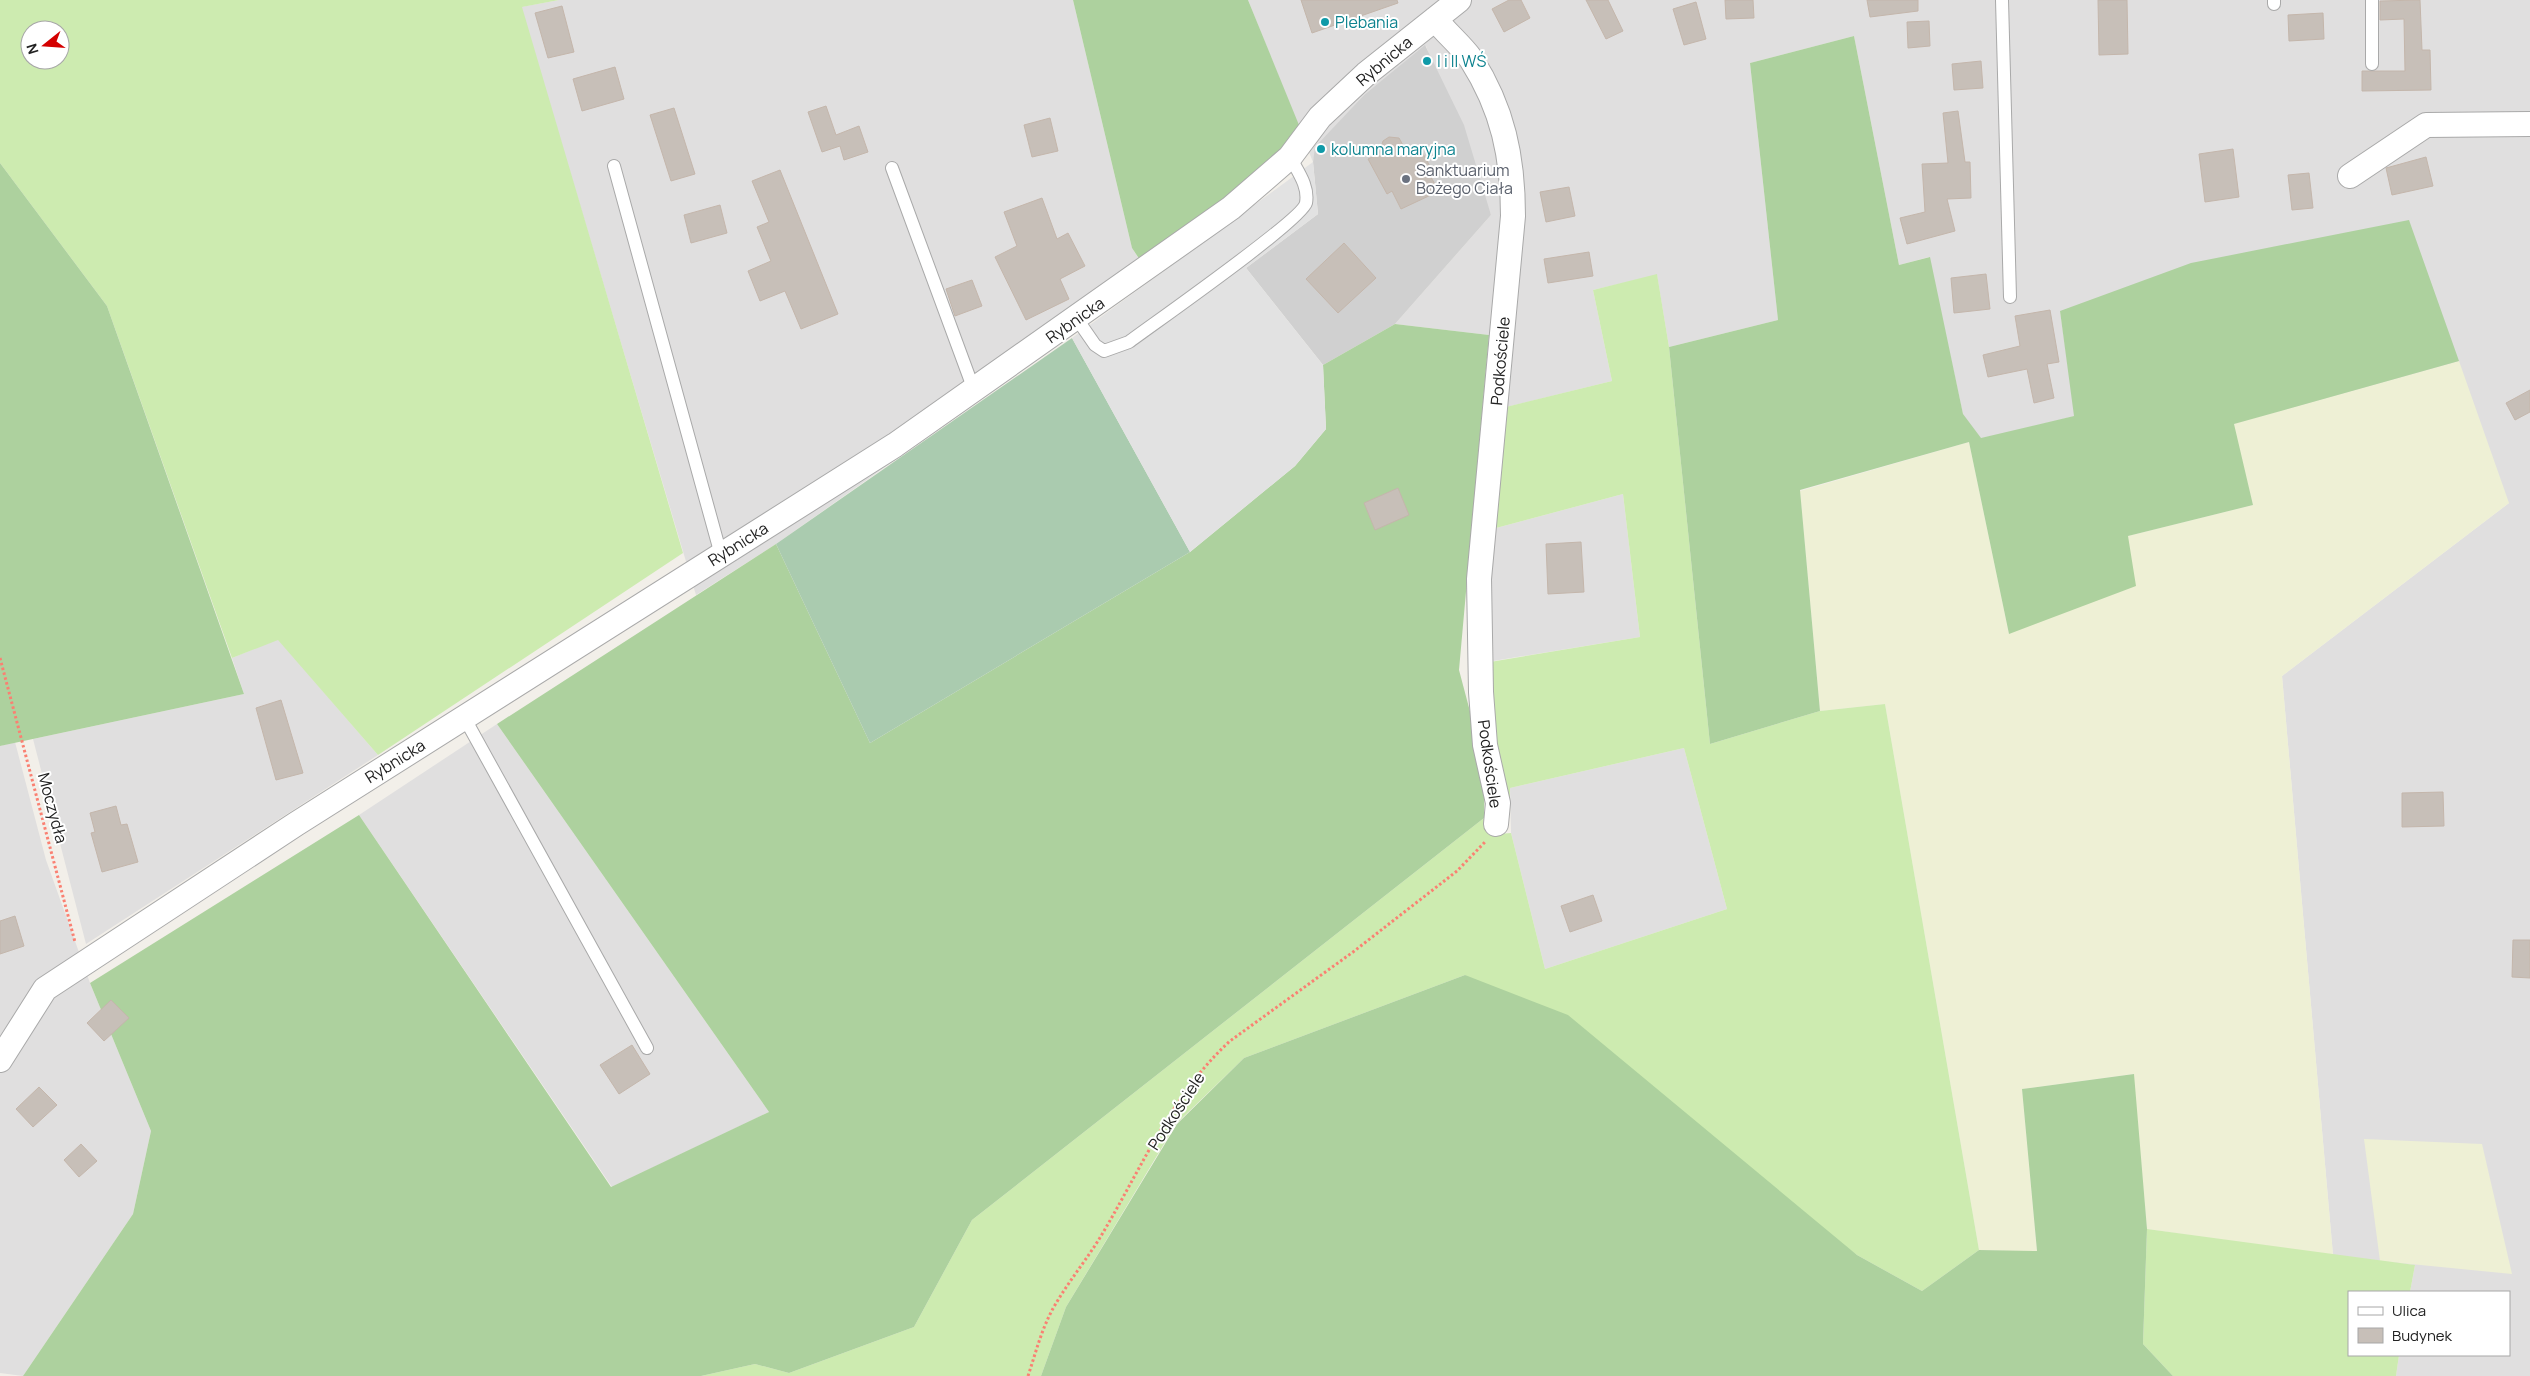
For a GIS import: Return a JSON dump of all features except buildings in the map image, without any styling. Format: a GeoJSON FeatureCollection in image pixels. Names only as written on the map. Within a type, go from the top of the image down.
{"type":"FeatureCollection","features":[{"type":"Feature","properties":{"kind":"street","name":"Rybnicka"},"geometry":{"type":"LineString","coordinates":[[0,1060],[45,989],[296,824],[895,445],[1077,319],[1231,208],[1290,157],[1320,117],[1366,74],[1459,0]]}},
{"type":"Feature","properties":{"kind":"street","name":"Podkościele"},"geometry":{"type":"LineString","coordinates":[[1435,19],[1470,58],[1498,112],[1511,160],[1513,216],[1479,579],[1481,692],[1486,745],[1498,803],[1496,824]]}},
{"type":"Feature","properties":{"kind":"street"},"geometry":{"type":"LineString","coordinates":[[2350,176],[2426,125],[2530,124]]}},
{"type":"Feature","properties":{"kind":"lane"},"geometry":{"type":"LineString","coordinates":[[2002,0],[2010,297]]}},
{"type":"Feature","properties":{"kind":"lane"},"geometry":{"type":"LineString","coordinates":[[2372,0],[2372,64]]}},
{"type":"Feature","properties":{"kind":"lane"},"geometry":{"type":"LineString","coordinates":[[1077,319],[1096,345],[1104,352],[1112,350],[1129,342],[1276,233],[1305,206],[1307,190],[1290,157]]}},
{"type":"Feature","properties":{"kind":"lane"},"geometry":{"type":"LineString","coordinates":[[614,166],[721,555]]}},
{"type":"Feature","properties":{"kind":"lane"},"geometry":{"type":"LineString","coordinates":[[892,168],[974,390]]}},
{"type":"Feature","properties":{"kind":"lane"},"geometry":{"type":"LineString","coordinates":[[464,717],[647,1048]]}},
{"type":"Feature","properties":{"kind":"path","name":"Moczydła"},"geometry":{"type":"LineString","coordinates":[[0,658],[81,965]]}},
{"type":"Feature","properties":{"kind":"path","name":"Podkościele"},"geometry":{"type":"LineString","coordinates":[[1028,1376],[1040,1338],[1054,1306],[1100,1237],[1178,1102],[1212,1057],[1230,1041],[1353,952],[1457,871],[1473,857],[1496,824]]}},
{"type":"Feature","properties":{"kind":"shaded area"},"geometry":{"type":"Polygon","coordinates":[[[559,0],[1073,0],[1132,248],[1152,279],[776,544],[696,595],[521,7],[559,0]]]}},
{"type":"Feature","properties":{"kind":"shaded area"},"geometry":{"type":"Polygon","coordinates":[[[1248,0],[2530,0],[2530,1376],[2396,1376],[2399,1356],[2510,1356],[2510,1291],[2410,1291],[2415,1265],[2333,1255],[2282,676],[2509,503],[2060,311],[2075,416],[1969,442],[1929,257],[1899,265],[1854,36],[1750,63],[1778,320],[1669,347],[1657,275],[1593,290],[1612,381],[1482,413],[1489,335],[1395,324],[1491,215],[1426,46],[1364,95],[1316,147],[1313,162],[1248,0]]]}},
{"type":"Feature","properties":{"kind":"shaded area"},"geometry":{"type":"Polygon","coordinates":[[[1425,45],[1464,125],[1491,215],[1395,324],[1323,365],[1246,268],[1318,214],[1313,162],[1315,147],[1364,95],[1425,45]]]}},
{"type":"Feature","properties":{"kind":"shaded area"},"geometry":{"type":"Polygon","coordinates":[[[1313,162],[1318,214],[1246,268],[1323,365],[1326,429],[1295,466],[1190,552],[1072,338],[1313,162]]]}},
{"type":"Feature","properties":{"kind":"shaded area"},"geometry":{"type":"Polygon","coordinates":[[[1623,494],[1640,637],[1493,661],[1488,601],[1496,528],[1623,494]]]}},
{"type":"Feature","properties":{"kind":"shaded area"},"geometry":{"type":"Polygon","coordinates":[[[278,639],[378,755],[86,944],[33,739],[244,694],[232,658],[278,639]]]}},
{"type":"Feature","properties":{"kind":"shaded area"},"geometry":{"type":"Polygon","coordinates":[[[497,724],[769,1112],[612,1187],[359,815],[497,724]]]}},
{"type":"Feature","properties":{"kind":"shaded area"},"geometry":{"type":"Polygon","coordinates":[[[15,742],[46,860],[90,983],[151,1131],[133,1214],[23,1376],[0,1373],[0,746],[15,742]]]}},
{"type":"Feature","properties":{"kind":"shaded area"},"geometry":{"type":"Polygon","coordinates":[[[1684,748],[1727,909],[1545,969],[1511,833],[1510,788],[1684,748]]]}},
{"type":"Feature","properties":{"kind":"green space"},"geometry":{"type":"Polygon","coordinates":[[[0,0],[559,0],[522,7],[683,553],[378,755],[278,640],[232,658],[107,306],[0,163],[0,0]]]}},
{"type":"Feature","properties":{"kind":"green space"},"geometry":{"type":"Polygon","coordinates":[[[1073,0],[1248,0],[1301,130],[1286,153],[1144,266],[1132,248],[1073,0]]]}},
{"type":"Feature","properties":{"kind":"green space"},"geometry":{"type":"Polygon","coordinates":[[[1854,36],[1899,265],[1930,257],[1963,414],[1981,438],[2074,416],[2060,311],[2191,263],[2409,220],[2459,361],[2234,424],[2253,505],[2128,536],[2136,586],[2009,634],[1969,442],[1800,490],[1820,711],[1710,744],[1669,347],[1778,320],[1750,63],[1854,36]]]}},
{"type":"Feature","properties":{"kind":"green space"},"geometry":{"type":"Polygon","coordinates":[[[0,163],[107,306],[244,694],[0,746],[0,163]]]}},
{"type":"Feature","properties":{"kind":"green space"},"geometry":{"type":"Polygon","coordinates":[[[1657,274],[1669,347],[1710,744],[1820,711],[1885,704],[1979,1250],[1922,1291],[1857,1255],[1465,975],[1244,1058],[1176,1124],[1066,1307],[1041,1376],[701,1376],[755,1364],[789,1373],[914,1327],[972,1220],[1484,818],[1499,834],[1511,833],[1545,969],[1727,909],[1684,748],[1510,788],[1510,810],[1503,796],[1484,663],[1640,637],[1623,494],[1496,528],[1488,601],[1502,408],[1612,381],[1593,290],[1657,274]]]}},
{"type":"Feature","properties":{"kind":"green space"},"geometry":{"type":"Polygon","coordinates":[[[1395,324],[1489,335],[1459,670],[1485,768],[1484,818],[972,1220],[914,1327],[789,1373],[755,1364],[701,1376],[23,1376],[133,1214],[151,1131],[90,983],[359,815],[611,1187],[769,1112],[497,724],[776,544],[870,743],[1190,552],[1295,466],[1326,429],[1323,365],[1395,324]]]}},
{"type":"Feature","properties":{"kind":"green space"},"geometry":{"type":"Polygon","coordinates":[[[1072,338],[1190,552],[870,743],[776,544],[1072,338]]]}},
{"type":"Feature","properties":{"kind":"green space"},"geometry":{"type":"Polygon","coordinates":[[[2459,361],[2509,503],[2282,676],[2333,1255],[2147,1229],[2133,1074],[2022,1089],[2037,1252],[1979,1250],[1885,704],[1820,711],[1800,491],[1969,442],[2009,634],[2128,536],[2253,505],[2233,424],[2459,361]]]}},
{"type":"Feature","properties":{"kind":"green space"},"geometry":{"type":"Polygon","coordinates":[[[1465,975],[1568,1015],[1857,1255],[1922,1291],[1979,1250],[2037,1251],[2022,1089],[2134,1074],[2147,1229],[2143,1344],[2173,1376],[1041,1376],[1066,1307],[1177,1124],[1244,1058],[1465,975]]]}},
{"type":"Feature","properties":{"kind":"green space"},"geometry":{"type":"Polygon","coordinates":[[[2364,1139],[2482,1144],[2512,1274],[2380,1261],[2364,1139]]]}},
{"type":"Feature","properties":{"kind":"green space"},"geometry":{"type":"Polygon","coordinates":[[[2147,1229],[2415,1265],[2410,1291],[2348,1291],[2348,1356],[2399,1356],[2396,1376],[2173,1376],[2143,1344],[2147,1229]]]}},
{"type":"Feature","properties":{"kind":"place","name":"Plebania"},"geometry":{"type":"Point","coordinates":[1325,22]}},
{"type":"Feature","properties":{"kind":"place","name":"I i II WŚ"},"geometry":{"type":"Point","coordinates":[1427,61]}},
{"type":"Feature","properties":{"kind":"place","name":"kolumna maryjna"},"geometry":{"type":"Point","coordinates":[1321,149]}},
{"type":"Feature","properties":{"kind":"place","name":"Sanktuarium Bożego Ciała"},"geometry":{"type":"Point","coordinates":[1406,179]}}]}
